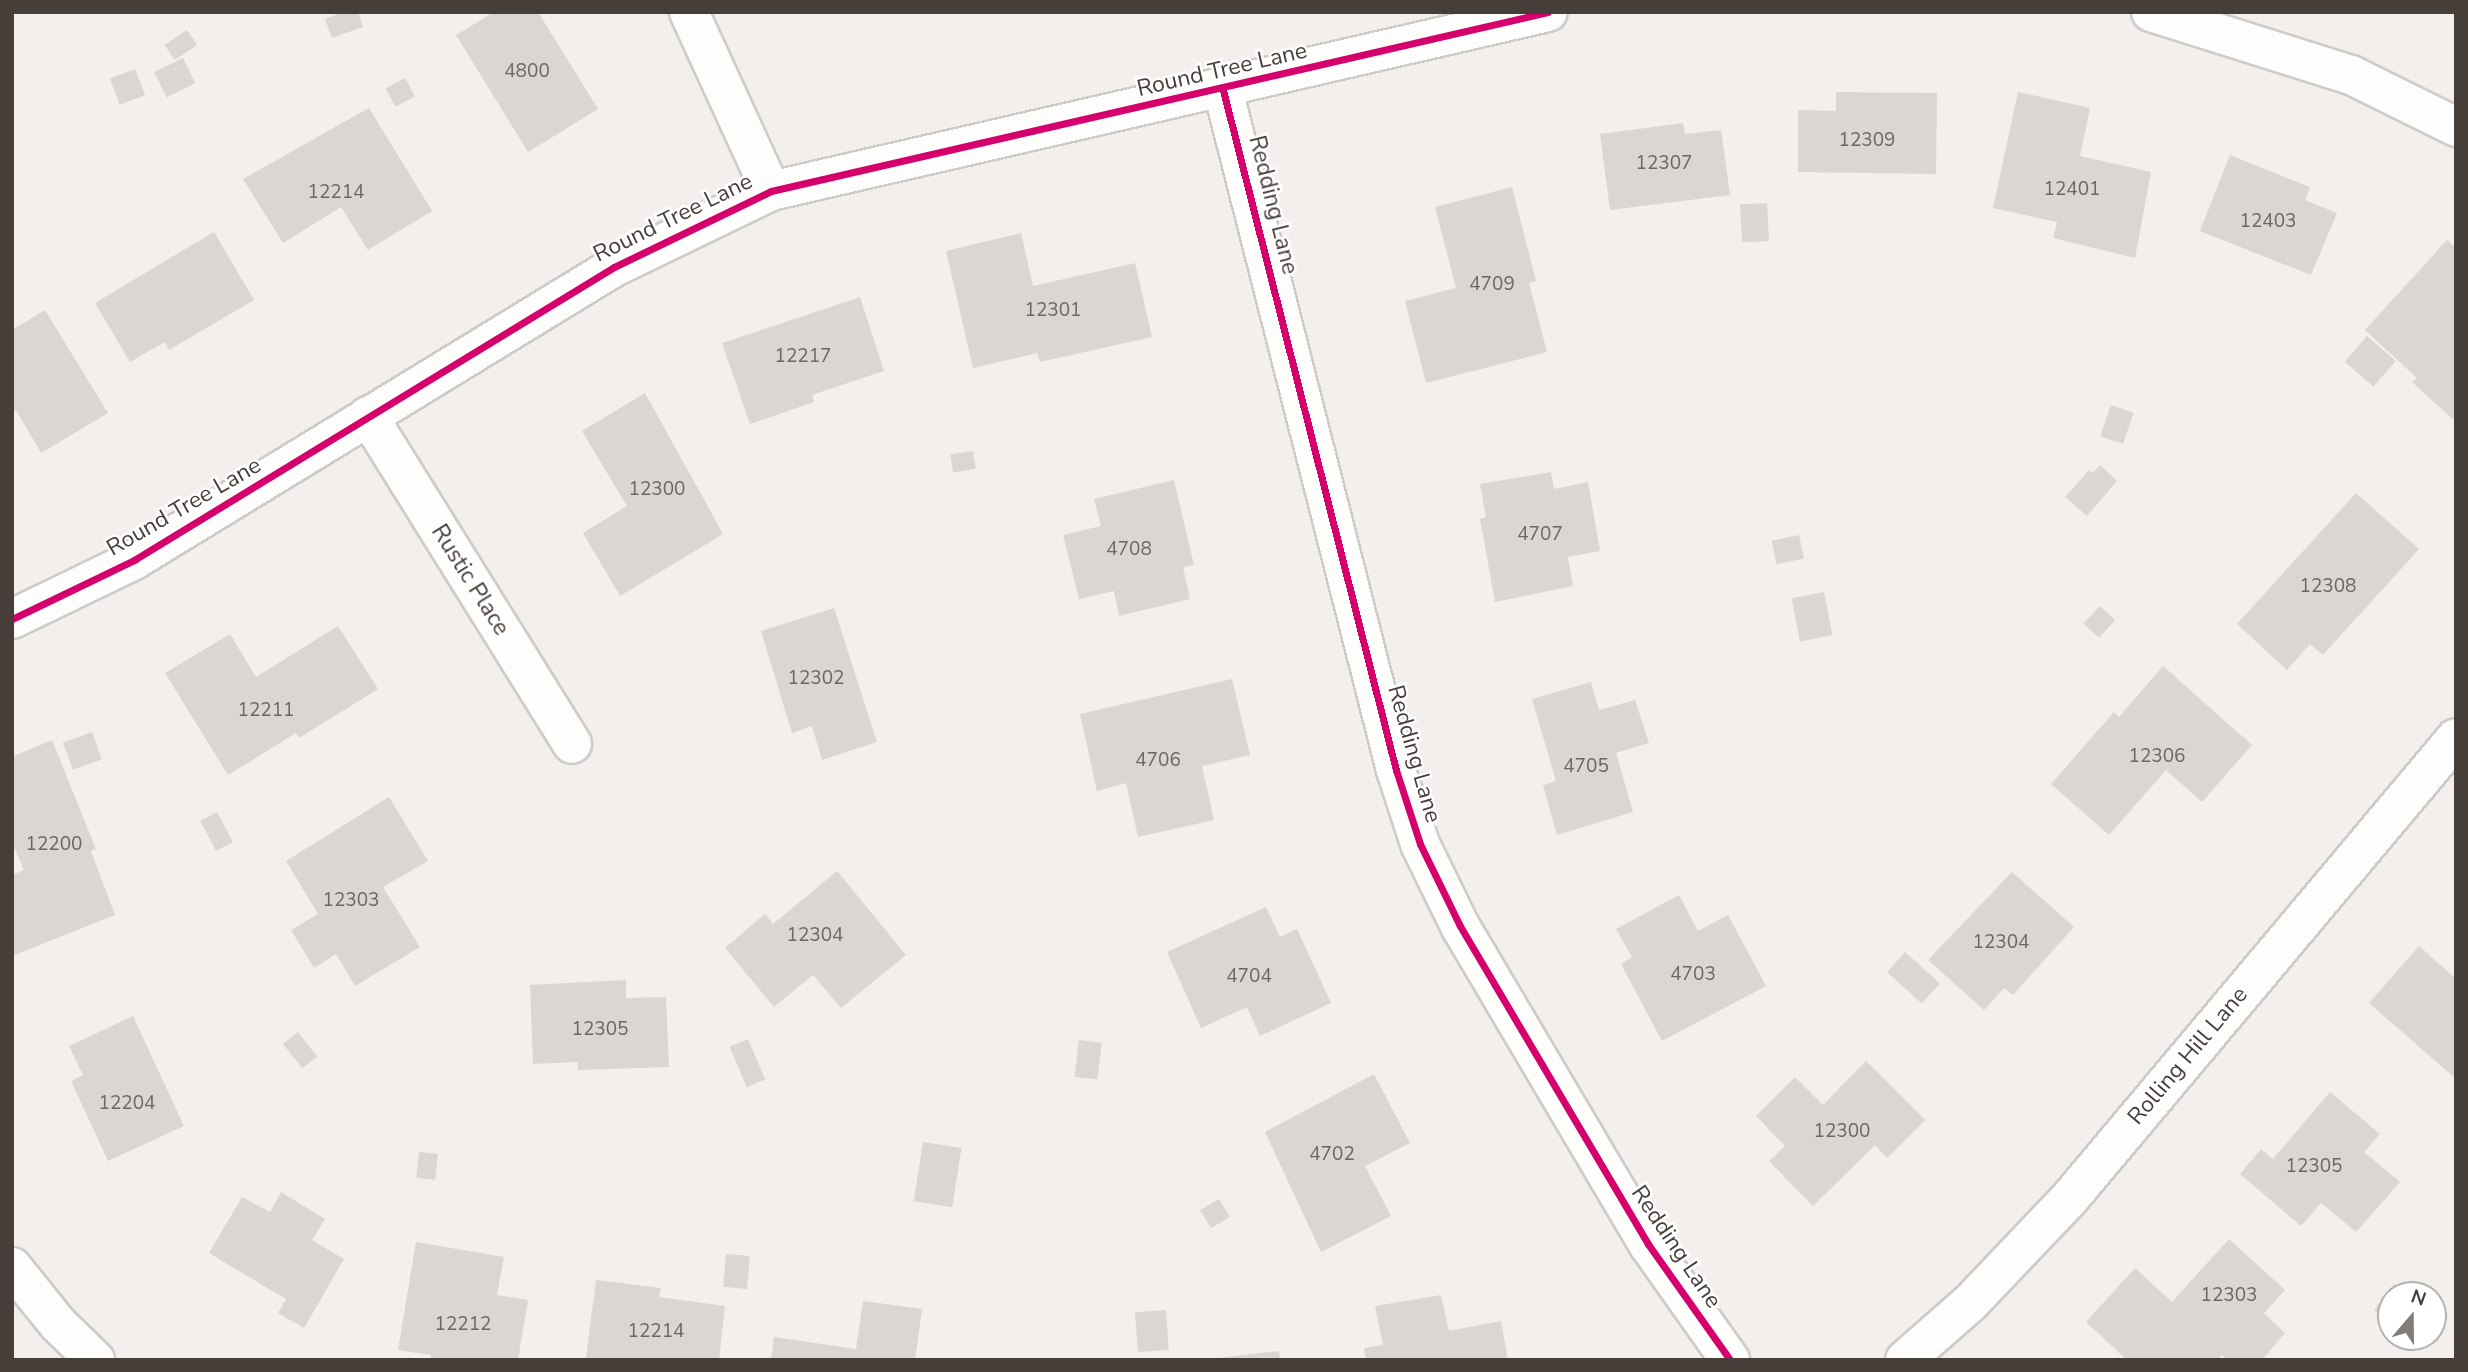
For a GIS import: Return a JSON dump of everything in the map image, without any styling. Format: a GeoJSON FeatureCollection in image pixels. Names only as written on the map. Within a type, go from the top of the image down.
{"type":"FeatureCollection","features":[{"type":"Feature","properties":{"kind":"street"},"geometry":{"type":"LineString","coordinates":[[689,12],[771,191]]}},
{"type":"Feature","properties":{"kind":"street","name":"Round Tree Lane"},"geometry":{"type":"LineString","coordinates":[[12,619],[134,560],[297,464],[368,416],[614,267],[771,191],[1223,90],[1548,12]]}},
{"type":"Feature","properties":{"kind":"street"},"geometry":{"type":"LineString","coordinates":[[2151,12],[2351,75],[2456,127]]}},
{"type":"Feature","properties":{"kind":"street","name":"Redding Lane"},"geometry":{"type":"LineString","coordinates":[[1223,90],[1396,770],[1420,844],[1460,926],[1648,1244],[1730,1360]]}},
{"type":"Feature","properties":{"kind":"street","name":"Rustic Place"},"geometry":{"type":"LineString","coordinates":[[368,416],[572,744]]}},
{"type":"Feature","properties":{"kind":"street","name":"Rolling Hill Lane"},"geometry":{"type":"LineString","coordinates":[[1906,1360],[1971,1302],[2070,1198],[2456,738]]}},
{"type":"Feature","properties":{"kind":"street"},"geometry":{"type":"LineString","coordinates":[[12,1267],[42,1307],[95,1360]]}},
{"type":"Feature","properties":{"kind":"building"},"geometry":{"type":"Polygon","coordinates":[[[344,12],[358,12],[363,27],[332,38],[325,19],[344,12]]]}},
{"type":"Feature","properties":{"kind":"building"},"geometry":{"type":"Polygon","coordinates":[[[494,12],[538,12],[598,109],[528,152],[456,35],[494,12]]]}},
{"type":"Feature","properties":{"kind":"building"},"geometry":{"type":"Polygon","coordinates":[[[187,30],[197,45],[175,60],[165,45],[187,30]]]}},
{"type":"Feature","properties":{"kind":"building"},"geometry":{"type":"Polygon","coordinates":[[[183,58],[195,83],[167,97],[154,72],[183,58]]]}},
{"type":"Feature","properties":{"kind":"building"},"geometry":{"type":"Polygon","coordinates":[[[135,69],[145,95],[120,105],[110,79],[135,69]]]}},
{"type":"Feature","properties":{"kind":"building"},"geometry":{"type":"Polygon","coordinates":[[[405,78],[415,97],[395,107],[386,88],[405,78]]]}},
{"type":"Feature","properties":{"kind":"building"},"geometry":{"type":"Polygon","coordinates":[[[1836,92],[1937,93],[1936,174],[1798,172],[1798,110],[1836,111],[1836,92]]]}},
{"type":"Feature","properties":{"kind":"building"},"geometry":{"type":"Polygon","coordinates":[[[2018,92],[2090,108],[2080,156],[2151,172],[2135,258],[2053,238],[2057,222],[1993,208],[2018,92]]]}},
{"type":"Feature","properties":{"kind":"building"},"geometry":{"type":"Polygon","coordinates":[[[369,108],[432,211],[368,250],[341,207],[283,243],[243,179],[369,108]]]}},
{"type":"Feature","properties":{"kind":"building"},"geometry":{"type":"Polygon","coordinates":[[[1683,123],[1685,134],[1721,130],[1730,195],[1610,210],[1600,134],[1683,123]]]}},
{"type":"Feature","properties":{"kind":"building"},"geometry":{"type":"Polygon","coordinates":[[[2230,155],[2310,187],[2305,200],[2337,213],[2311,275],[2200,231],[2230,155]]]}},
{"type":"Feature","properties":{"kind":"building"},"geometry":{"type":"Polygon","coordinates":[[[1512,187],[1536,281],[1529,283],[1547,352],[1426,383],[1405,301],[1456,288],[1435,207],[1512,187]]]}},
{"type":"Feature","properties":{"kind":"building"},"geometry":{"type":"Polygon","coordinates":[[[1767,203],[1769,241],[1742,242],[1740,204],[1767,203]]]}},
{"type":"Feature","properties":{"kind":"building"},"geometry":{"type":"Polygon","coordinates":[[[214,232],[254,300],[169,350],[165,342],[130,362],[95,303],[214,232]]]}},
{"type":"Feature","properties":{"kind":"building"},"geometry":{"type":"Polygon","coordinates":[[[1021,233],[1033,286],[1135,263],[1152,337],[1040,362],[1037,353],[973,368],[946,251],[1021,233]]]}},
{"type":"Feature","properties":{"kind":"building"},"geometry":{"type":"Polygon","coordinates":[[[2447,240],[2456,248],[2456,422],[2412,382],[2417,378],[2365,330],[2447,240]]]}},
{"type":"Feature","properties":{"kind":"building"},"geometry":{"type":"Polygon","coordinates":[[[860,297],[884,371],[812,395],[814,402],[750,424],[722,343],[860,297]]]}},
{"type":"Feature","properties":{"kind":"building"},"geometry":{"type":"Polygon","coordinates":[[[45,310],[108,413],[41,453],[16,410],[12,412],[12,330],[45,310]]]}},
{"type":"Feature","properties":{"kind":"building"},"geometry":{"type":"Polygon","coordinates":[[[2367,336],[2396,361],[2373,387],[2345,362],[2367,336]]]}},
{"type":"Feature","properties":{"kind":"building"},"geometry":{"type":"Polygon","coordinates":[[[645,393],[723,534],[620,596],[583,533],[627,506],[582,431],[645,393]]]}},
{"type":"Feature","properties":{"kind":"building"},"geometry":{"type":"Polygon","coordinates":[[[2111,405],[2134,413],[2123,444],[2100,436],[2111,405]]]}},
{"type":"Feature","properties":{"kind":"building"},"geometry":{"type":"Polygon","coordinates":[[[973,451],[976,469],[953,472],[950,455],[973,451]]]}},
{"type":"Feature","properties":{"kind":"building"},"geometry":{"type":"Polygon","coordinates":[[[2100,465],[2117,481],[2087,516],[2065,497],[2089,470],[2093,473],[2100,465]]]}},
{"type":"Feature","properties":{"kind":"building"},"geometry":{"type":"Polygon","coordinates":[[[1551,472],[1554,489],[1588,482],[1600,551],[1568,557],[1573,586],[1495,602],[1480,519],[1486,517],[1480,484],[1551,472]]]}},
{"type":"Feature","properties":{"kind":"building"},"geometry":{"type":"Polygon","coordinates":[[[1174,480],[1194,565],[1183,567],[1190,599],[1119,616],[1114,591],[1079,599],[1063,535],[1101,526],[1094,499],[1174,480]]]}},
{"type":"Feature","properties":{"kind":"building"},"geometry":{"type":"Polygon","coordinates":[[[2356,493],[2419,549],[2323,655],[2310,644],[2287,670],[2237,624],[2356,493]]]}},
{"type":"Feature","properties":{"kind":"building"},"geometry":{"type":"Polygon","coordinates":[[[1799,535],[1804,558],[1777,564],[1772,541],[1799,535]]]}},
{"type":"Feature","properties":{"kind":"building"},"geometry":{"type":"Polygon","coordinates":[[[1824,592],[1832,635],[1800,641],[1792,598],[1824,592]]]}},
{"type":"Feature","properties":{"kind":"building"},"geometry":{"type":"Polygon","coordinates":[[[2100,606],[2115,620],[2099,638],[2084,624],[2100,606]]]}},
{"type":"Feature","properties":{"kind":"building"},"geometry":{"type":"Polygon","coordinates":[[[834,608],[877,742],[822,760],[812,726],[792,733],[761,631],[834,608]]]}},
{"type":"Feature","properties":{"kind":"building"},"geometry":{"type":"Polygon","coordinates":[[[338,626],[378,689],[299,738],[296,733],[228,775],[165,673],[230,634],[256,677],[338,626]]]}},
{"type":"Feature","properties":{"kind":"building"},"geometry":{"type":"Polygon","coordinates":[[[2163,666],[2252,745],[2202,802],[2166,770],[2109,835],[2051,784],[2114,712],[2119,717],[2163,666]]]}},
{"type":"Feature","properties":{"kind":"building"},"geometry":{"type":"Polygon","coordinates":[[[1232,679],[1250,755],[1202,766],[1214,820],[1138,837],[1126,783],[1097,791],[1080,714],[1232,679]]]}},
{"type":"Feature","properties":{"kind":"building"},"geometry":{"type":"Polygon","coordinates":[[[1591,682],[1599,710],[1635,700],[1649,743],[1616,753],[1633,812],[1557,835],[1543,785],[1556,781],[1532,699],[1591,682]]]}},
{"type":"Feature","properties":{"kind":"building"},"geometry":{"type":"Polygon","coordinates":[[[92,732],[102,759],[73,770],[63,743],[92,732]]]}},
{"type":"Feature","properties":{"kind":"building"},"geometry":{"type":"Polygon","coordinates":[[[52,740],[96,849],[91,851],[115,915],[12,956],[12,875],[24,870],[12,842],[12,757],[52,740]]]}},
{"type":"Feature","properties":{"kind":"building"},"geometry":{"type":"Polygon","coordinates":[[[389,797],[428,861],[383,887],[420,947],[355,986],[336,954],[314,968],[291,930],[318,914],[286,861],[389,797]]]}},
{"type":"Feature","properties":{"kind":"building"},"geometry":{"type":"Polygon","coordinates":[[[217,812],[233,842],[216,851],[200,821],[217,812]]]}},
{"type":"Feature","properties":{"kind":"building"},"geometry":{"type":"Polygon","coordinates":[[[837,871],[906,955],[841,1008],[813,975],[774,1007],[725,948],[765,914],[773,924],[837,871]]]}},
{"type":"Feature","properties":{"kind":"building"},"geometry":{"type":"Polygon","coordinates":[[[2012,872],[2074,927],[2013,995],[2004,988],[1984,1010],[1928,960],[2012,872]]]}},
{"type":"Feature","properties":{"kind":"building"},"geometry":{"type":"Polygon","coordinates":[[[1679,895],[1698,931],[1728,915],[1766,986],[1662,1041],[1621,964],[1632,957],[1616,929],[1679,895]]]}},
{"type":"Feature","properties":{"kind":"building"},"geometry":{"type":"Polygon","coordinates":[[[1266,907],[1280,937],[1297,929],[1331,1003],[1260,1036],[1247,1007],[1201,1028],[1167,952],[1266,907]]]}},
{"type":"Feature","properties":{"kind":"building"},"geometry":{"type":"Polygon","coordinates":[[[2419,946],[2456,979],[2456,1079],[2369,1003],[2419,946]]]}},
{"type":"Feature","properties":{"kind":"building"},"geometry":{"type":"Polygon","coordinates":[[[1905,952],[1940,983],[1922,1004],[1887,972],[1905,952]]]}},
{"type":"Feature","properties":{"kind":"building"},"geometry":{"type":"Polygon","coordinates":[[[626,980],[626,998],[666,997],[669,1067],[578,1070],[578,1062],[533,1064],[530,985],[626,980]]]}},
{"type":"Feature","properties":{"kind":"building"},"geometry":{"type":"Polygon","coordinates":[[[133,1016],[184,1126],[108,1161],[71,1081],[83,1075],[69,1046],[133,1016]]]}},
{"type":"Feature","properties":{"kind":"building"},"geometry":{"type":"Polygon","coordinates":[[[298,1032],[317,1056],[302,1068],[283,1044],[298,1032]]]}},
{"type":"Feature","properties":{"kind":"building"},"geometry":{"type":"Polygon","coordinates":[[[748,1039],[765,1080],[747,1087],[730,1047],[748,1039]]]}},
{"type":"Feature","properties":{"kind":"building"},"geometry":{"type":"Polygon","coordinates":[[[1079,1040],[1102,1043],[1097,1080],[1074,1077],[1079,1040]]]}},
{"type":"Feature","properties":{"kind":"building"},"geometry":{"type":"Polygon","coordinates":[[[1866,1061],[1925,1120],[1887,1158],[1875,1145],[1813,1206],[1769,1161],[1785,1146],[1756,1116],[1795,1077],[1823,1105],[1866,1061]]]}},
{"type":"Feature","properties":{"kind":"building"},"geometry":{"type":"Polygon","coordinates":[[[1374,1074],[1410,1143],[1365,1166],[1391,1216],[1321,1252],[1265,1132],[1374,1074]]]}},
{"type":"Feature","properties":{"kind":"building"},"geometry":{"type":"Polygon","coordinates":[[[2330,1092],[2380,1134],[2364,1152],[2400,1182],[2356,1232],[2321,1203],[2301,1226],[2240,1174],[2261,1149],[2273,1159],[2330,1092]]]}},
{"type":"Feature","properties":{"kind":"building"},"geometry":{"type":"Polygon","coordinates":[[[923,1142],[962,1148],[952,1207],[914,1201],[923,1142]]]}},
{"type":"Feature","properties":{"kind":"building"},"geometry":{"type":"Polygon","coordinates":[[[419,1152],[438,1154],[435,1180],[416,1178],[419,1152]]]}},
{"type":"Feature","properties":{"kind":"building"},"geometry":{"type":"Polygon","coordinates":[[[281,1192],[325,1219],[312,1240],[344,1259],[304,1328],[278,1313],[286,1299],[209,1253],[242,1197],[270,1212],[281,1192]]]}},
{"type":"Feature","properties":{"kind":"building"},"geometry":{"type":"Polygon","coordinates":[[[1219,1199],[1230,1217],[1211,1228],[1200,1210],[1219,1199]]]}},
{"type":"Feature","properties":{"kind":"building"},"geometry":{"type":"Polygon","coordinates":[[[2229,1239],[2285,1290],[2264,1313],[2285,1333],[2262,1360],[2227,1360],[2222,1355],[2217,1360],[2127,1360],[2086,1322],[2135,1268],[2172,1302],[2229,1239]]]}},
{"type":"Feature","properties":{"kind":"building"},"geometry":{"type":"Polygon","coordinates":[[[416,1242],[504,1257],[497,1295],[528,1300],[518,1360],[430,1360],[431,1355],[398,1350],[416,1242]]]}},
{"type":"Feature","properties":{"kind":"building"},"geometry":{"type":"Polygon","coordinates":[[[726,1254],[750,1256],[747,1289],[723,1287],[726,1254]]]}},
{"type":"Feature","properties":{"kind":"building"},"geometry":{"type":"Polygon","coordinates":[[[596,1280],[661,1288],[659,1297],[725,1306],[719,1360],[586,1358],[596,1280]]]}},
{"type":"Feature","properties":{"kind":"building"},"geometry":{"type":"Polygon","coordinates":[[[1441,1295],[1449,1331],[1501,1321],[1508,1360],[1366,1360],[1364,1348],[1383,1345],[1375,1306],[1441,1295]]]}},
{"type":"Feature","properties":{"kind":"building"},"geometry":{"type":"Polygon","coordinates":[[[863,1301],[922,1309],[915,1360],[771,1360],[774,1337],[856,1349],[863,1301]]]}},
{"type":"Feature","properties":{"kind":"building"},"geometry":{"type":"Polygon","coordinates":[[[1166,1310],[1169,1350],[1138,1352],[1135,1312],[1166,1310]]]}},
{"type":"Feature","properties":{"kind":"building"},"geometry":{"type":"Polygon","coordinates":[[[1279,1351],[1280,1360],[1217,1360],[1217,1358],[1279,1351]]]}},
{"type":"Feature","properties":{"kind":"cycle path"},"geometry":{"type":"LineString","coordinates":[[12,619],[134,560],[614,267],[771,191],[1548,12]]}},
{"type":"Feature","properties":{"kind":"cycle path"},"geometry":{"type":"LineString","coordinates":[[1223,90],[1396,770],[1420,844],[1460,926],[1648,1244],[1730,1360]]}}]}
